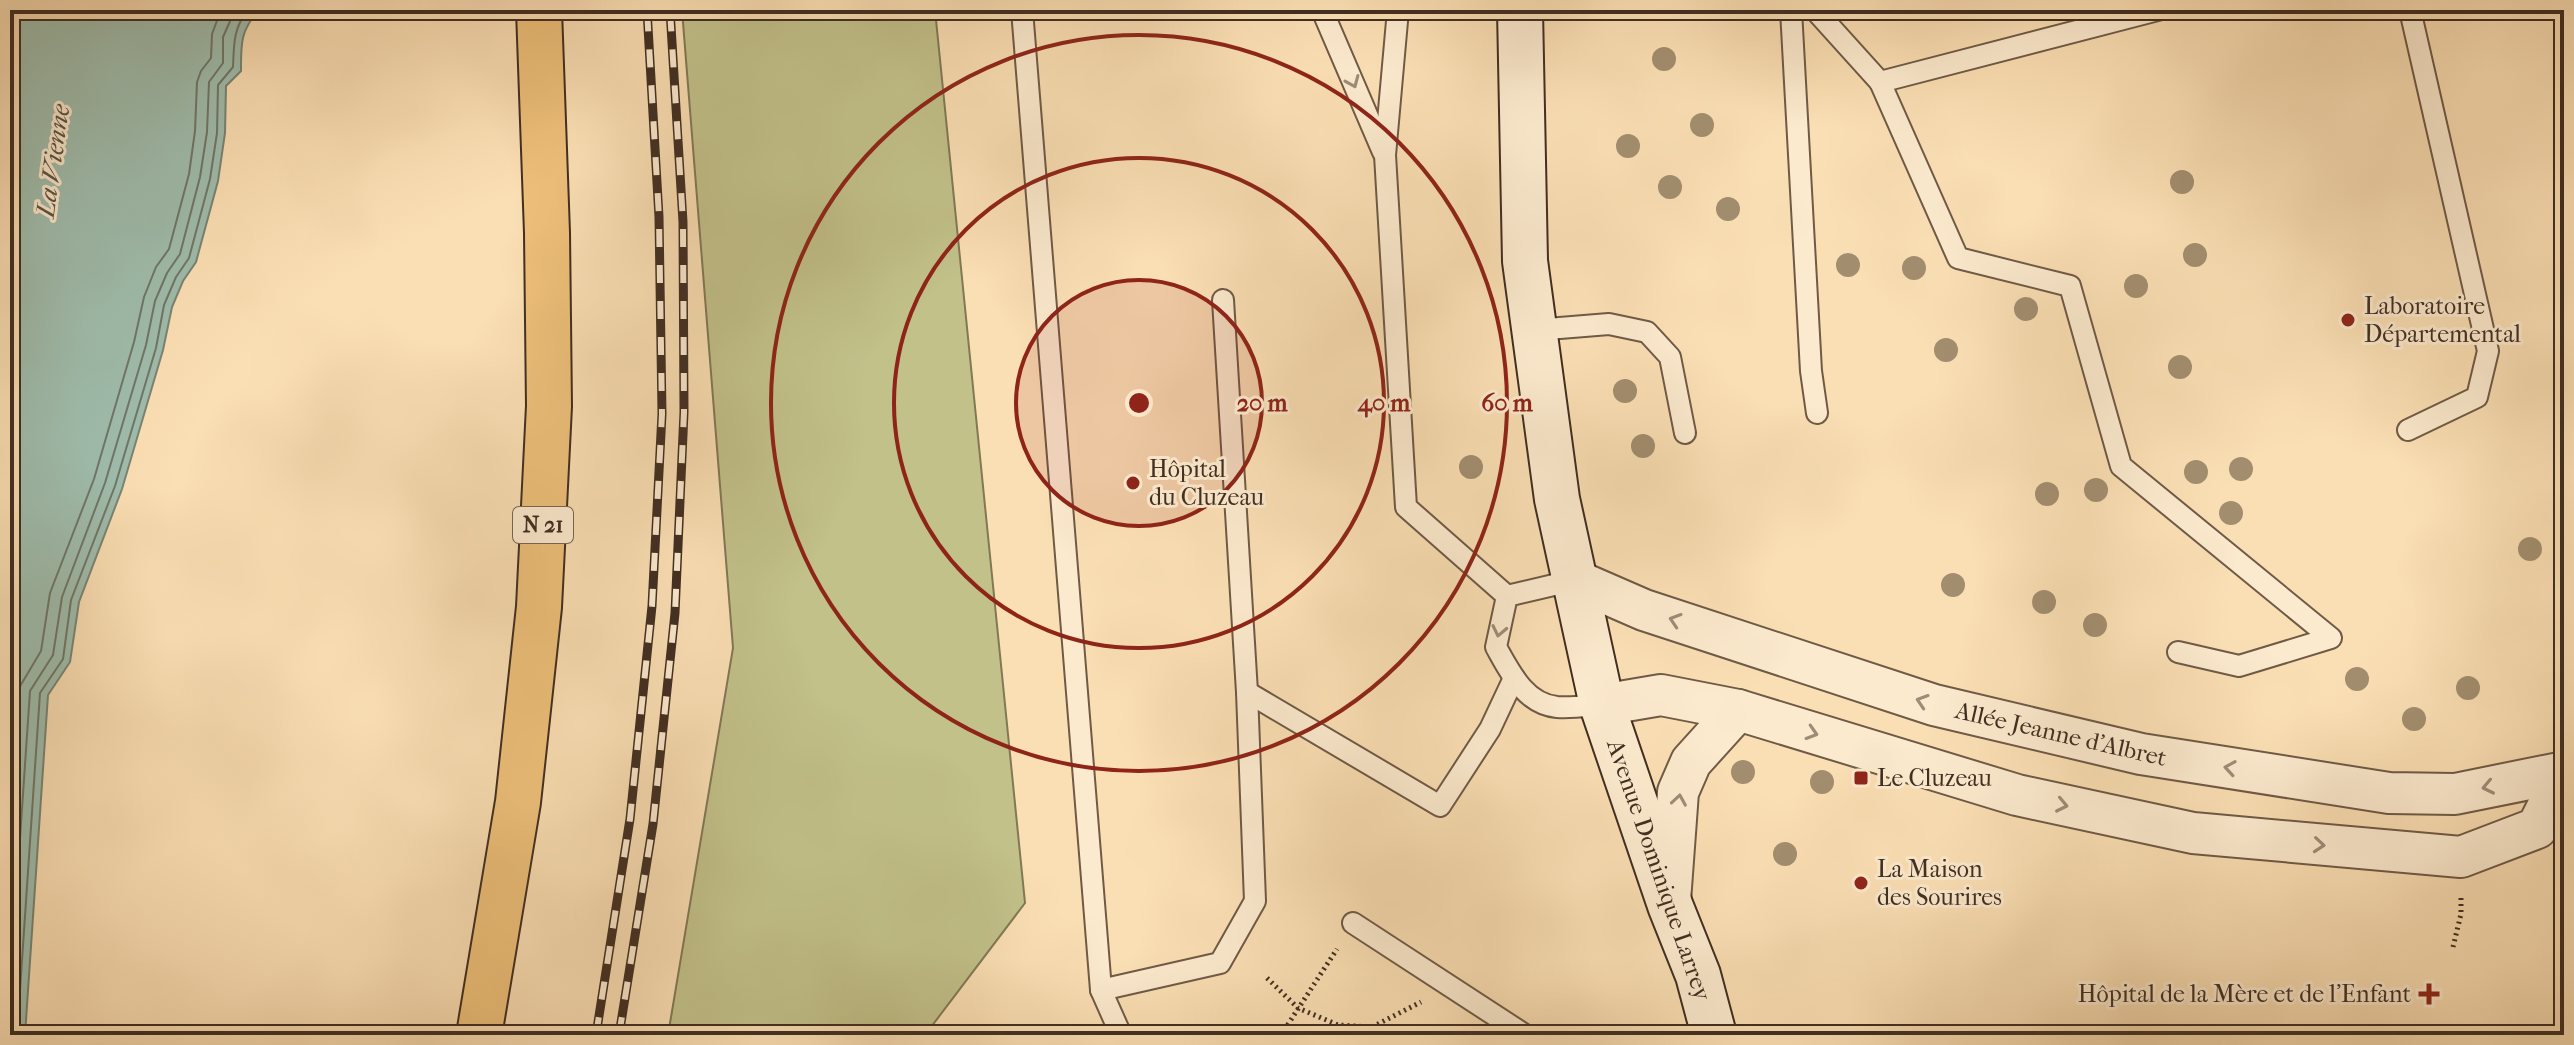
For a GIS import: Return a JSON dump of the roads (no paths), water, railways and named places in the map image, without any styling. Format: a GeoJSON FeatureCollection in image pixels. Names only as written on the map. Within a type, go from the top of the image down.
{"type":"FeatureCollection","features":[{"type":"Feature","properties":{"kind":"main road","name":"N 21"},"geometry":{"type":"LineString","coordinates":[[479,1035],[518,802],[539,607],[549,406],[539,10]]}},
{"type":"Feature","properties":{"kind":"main road","name":"Avenue Dominique Larrey"},"geometry":{"type":"LineString","coordinates":[[1520,10],[1525,261],[1557,499],[1602,705],[1670,905],[1698,975],[1714,1035]]}},
{"type":"Feature","properties":{"kind":"street","name":"Allée Jeanne d'Albret"},"geometry":{"type":"LineString","coordinates":[[1575,580],[1644,610],[1934,705],[2141,754],[2389,793],[2455,794],[2564,773]]}},
{"type":"Feature","properties":{"kind":"street","name":"Allée Jeanne d'Albret"},"geometry":{"type":"LineString","coordinates":[[1602,705],[1661,695],[1738,710],[2017,795],[2193,833],[2461,857],[2537,828],[2564,773]]}},
{"type":"Feature","properties":{"kind":"street"},"geometry":{"type":"LineString","coordinates":[[1670,905],[1678,792],[1691,762],[1738,710]]}},
{"type":"Feature","properties":{"kind":"lane"},"geometry":{"type":"LineString","coordinates":[[1022,10],[1101,990],[1121,1035]]}},
{"type":"Feature","properties":{"kind":"lane"},"geometry":{"type":"LineString","coordinates":[[1322,10],[1385,155]]}},
{"type":"Feature","properties":{"kind":"lane"},"geometry":{"type":"LineString","coordinates":[[1398,10],[1385,155],[1406,507],[1507,596]]}},
{"type":"Feature","properties":{"kind":"lane"},"geometry":{"type":"LineString","coordinates":[[1791,10],[1811,371],[1817,413]]}},
{"type":"Feature","properties":{"kind":"lane"},"geometry":{"type":"LineString","coordinates":[[1815,10],[1880,82],[1958,258],[2070,286],[2121,466],[2331,638],[2239,666],[2178,652]]}},
{"type":"Feature","properties":{"kind":"lane"},"geometry":{"type":"LineString","coordinates":[[1880,82],[2158,10]]}},
{"type":"Feature","properties":{"kind":"lane"},"geometry":{"type":"LineString","coordinates":[[2408,430],[2477,397],[2488,351],[2410,10]]}},
{"type":"Feature","properties":{"kind":"lane"},"geometry":{"type":"LineString","coordinates":[[1101,990],[1220,963],[1255,901],[1247,692],[1223,300]]}},
{"type":"Feature","properties":{"kind":"lane"},"geometry":{"type":"LineString","coordinates":[[1535,330],[1609,324],[1647,332],[1670,357],[1685,433]]}},
{"type":"Feature","properties":{"kind":"lane"},"geometry":{"type":"LineString","coordinates":[[1507,596],[1575,580]]}},
{"type":"Feature","properties":{"kind":"lane"},"geometry":{"type":"LineString","coordinates":[[1507,596],[1496,647],[1529,696],[1554,707],[1602,705]]}},
{"type":"Feature","properties":{"kind":"lane"},"geometry":{"type":"LineString","coordinates":[[1247,692],[1440,806],[1490,729],[1514,678]]}},
{"type":"Feature","properties":{"kind":"lane"},"geometry":{"type":"LineString","coordinates":[[1353,923],[1525,1035]]}},
{"type":"Feature","properties":{"kind":"water","name":"La Vienne"},"geometry":{"type":"Polygon","coordinates":[[[10,10],[259,10],[243,38],[241,71],[226,86],[225,133],[218,181],[196,262],[183,281],[172,307],[163,350],[122,489],[79,602],[70,662],[48,695],[25,1035],[10,1035],[10,10]]]}},
{"type":"Feature","properties":{"kind":"railway"},"geometry":{"type":"LineString","coordinates":[[596,1035],[630,819],[652,606],[662,414],[659,217],[647,10]]}},
{"type":"Feature","properties":{"kind":"railway"},"geometry":{"type":"LineString","coordinates":[[619,1035],[653,824],[675,613],[684,412],[683,222],[670,10]]}},
{"type":"Feature","properties":{"kind":"place","name":"Laboratoire Départemental"},"geometry":{"type":"Point","coordinates":[2348,320]}},
{"type":"Feature","properties":{"kind":"place","name":"Hôpital du Cluzeau"},"geometry":{"type":"Point","coordinates":[1133,483]}},
{"type":"Feature","properties":{"kind":"place","name":"Le Cluzeau"},"geometry":{"type":"Point","coordinates":[1861,778]}},
{"type":"Feature","properties":{"kind":"place","name":"La Maison des Sourires"},"geometry":{"type":"Point","coordinates":[1861,883]}},
{"type":"Feature","properties":{"kind":"place","name":"Hôpital de la Mère et de l’Enfant"},"geometry":{"type":"Point","coordinates":[2429,994]}}]}
